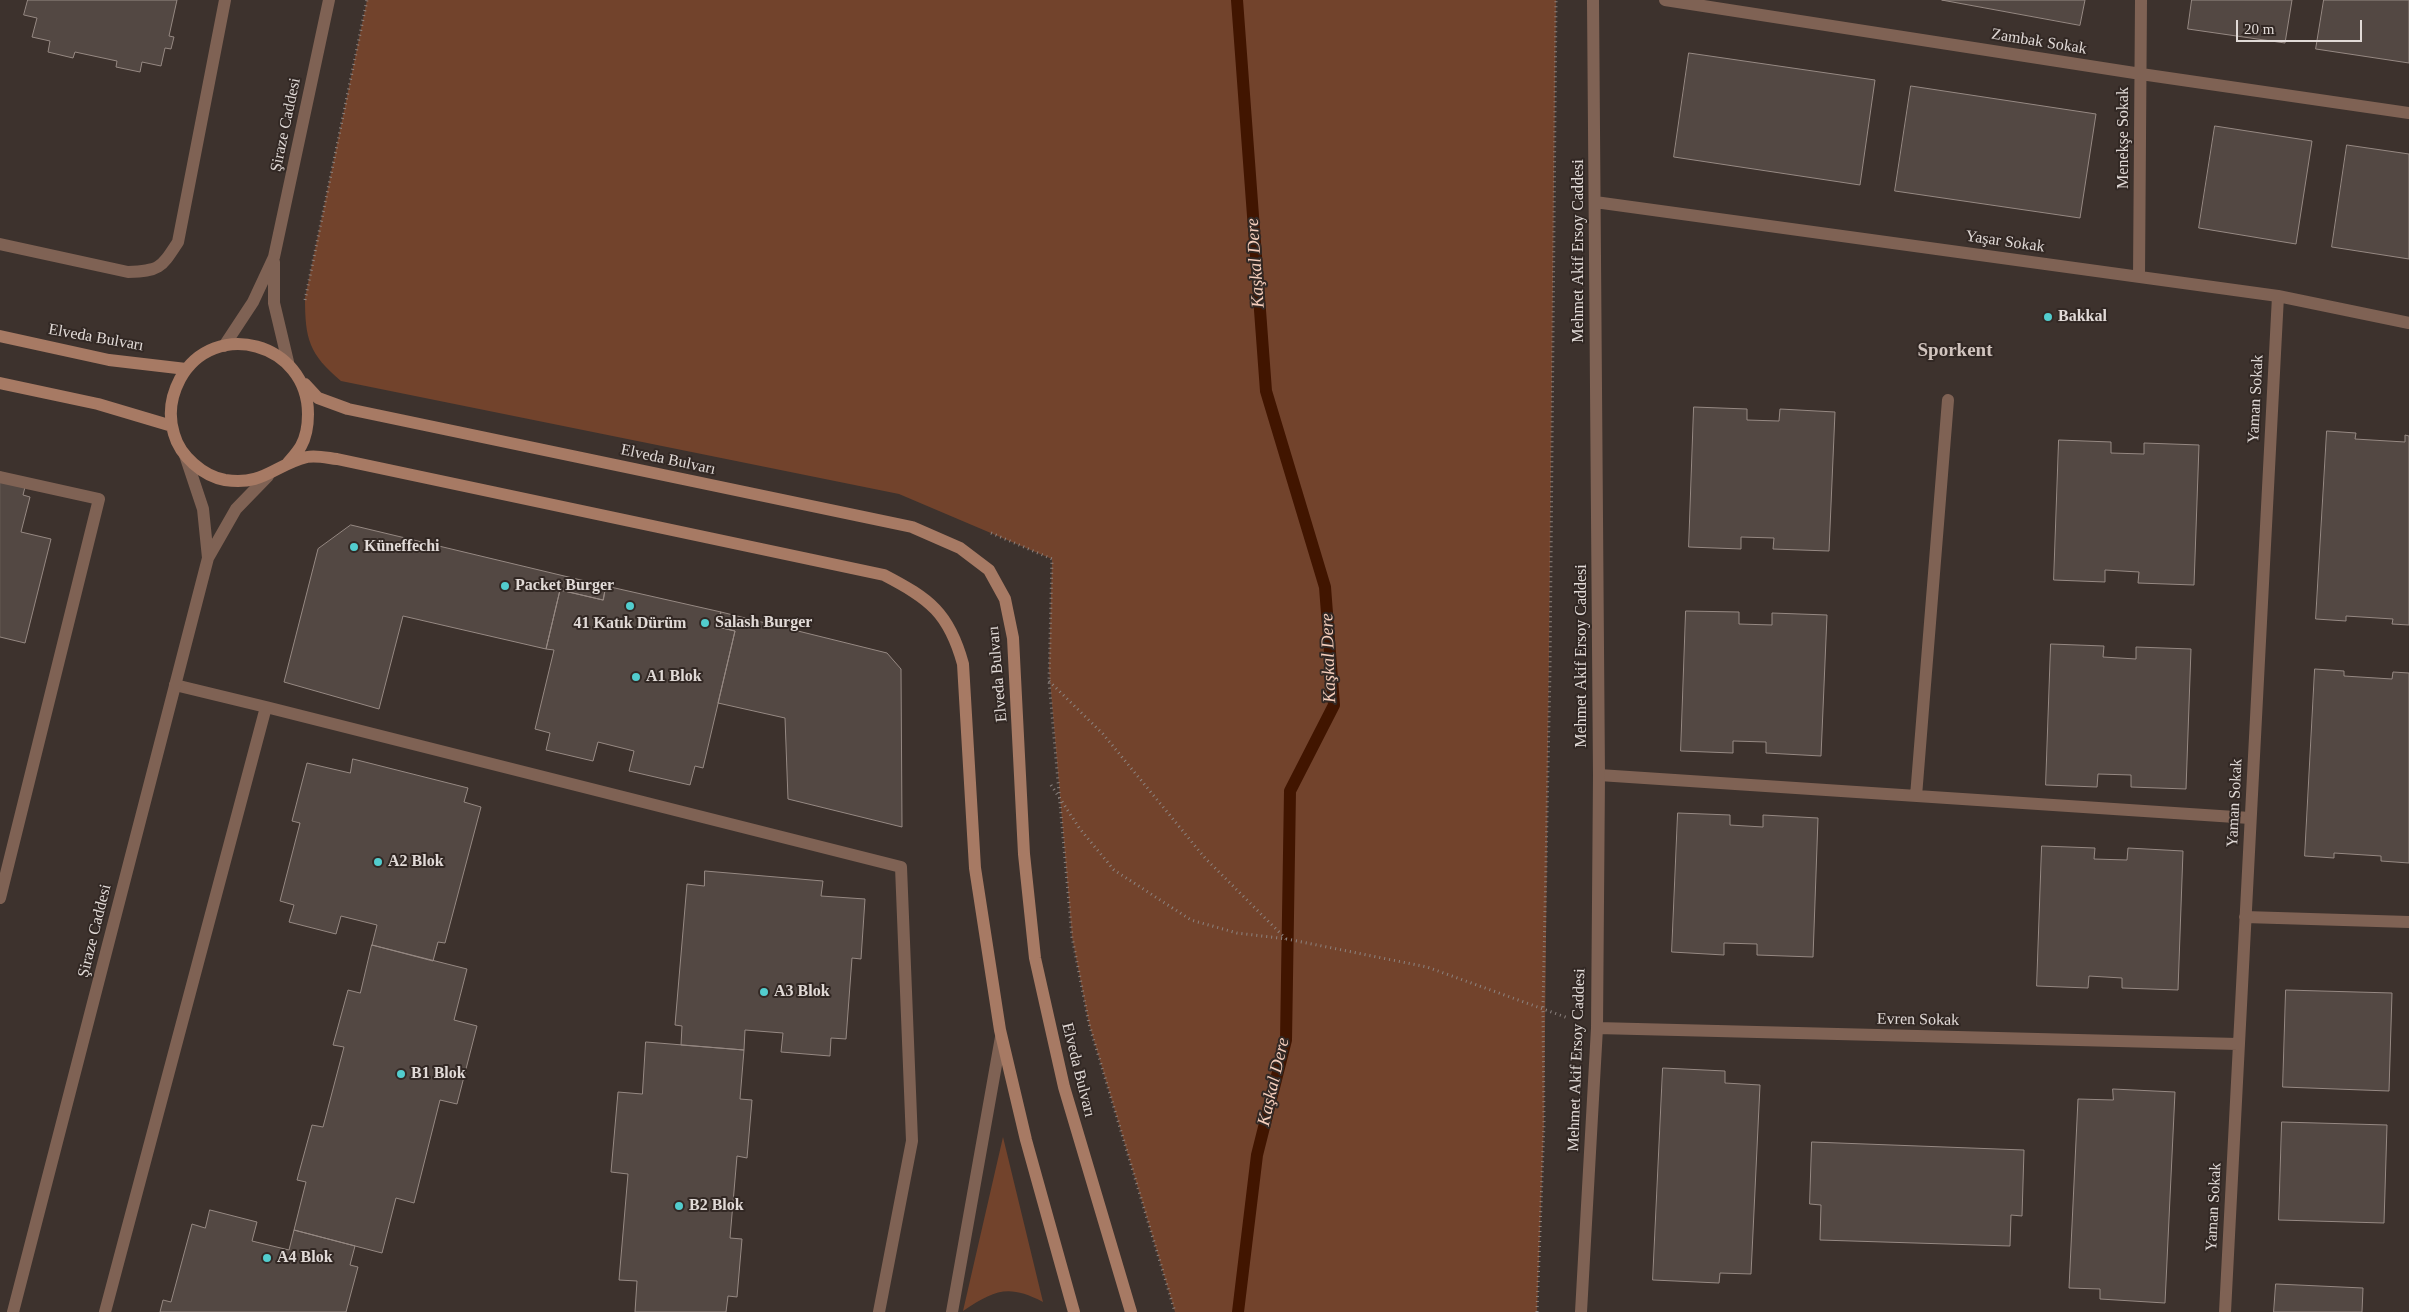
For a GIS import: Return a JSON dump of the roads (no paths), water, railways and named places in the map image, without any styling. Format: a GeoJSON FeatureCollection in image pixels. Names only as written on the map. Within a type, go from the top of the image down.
{"type":"FeatureCollection","features":[{"type":"Feature","properties":{"kind":"main road","name":"Elveda Bulvarı"},"geometry":{"type":"LineString","coordinates":[[0,336],[109,360],[186,369]]}},
{"type":"Feature","properties":{"kind":"main road"},"geometry":{"type":"LineString","coordinates":[[246,343],[269,350],[288,362],[302,381],[308,402],[308,425],[301,446],[287,464],[268,476],[246,482],[223,480],[202,471],[185,455],[174,436],[172,426],[170,412],[174,390],[186,369],[202,355],[224,346],[246,343]]}},
{"type":"Feature","properties":{"kind":"main road","name":"Elveda Bulvarı"},"geometry":{"type":"LineString","coordinates":[[302,381],[318,398],[348,410],[912,528],[960,548],[989,570],[1005,599],[1014,646],[1024,854],[1035,958],[1064,1087],[1131,1312]]}},
{"type":"Feature","properties":{"kind":"main road"},"geometry":{"type":"LineString","coordinates":[[0,382],[98,404],[172,426]]}},
{"type":"Feature","properties":{"kind":"main road","name":"Elveda Bulvarı"},"geometry":{"type":"LineString","coordinates":[[287,464],[309,456],[337,459],[884,575],[920,594],[944,617],[957,641],[963,664],[975,868],[1001,1038],[1026,1140],[1074,1312]]}},
{"type":"Feature","properties":{"kind":"street"},"geometry":{"type":"LineString","coordinates":[[0,244],[128,272],[148,272],[163,265],[178,242],[225,0]]}},
{"type":"Feature","properties":{"kind":"street","name":"Şiraze Caddesi"},"geometry":{"type":"LineString","coordinates":[[224,346],[254,302],[274,257],[329,0]]}},
{"type":"Feature","properties":{"kind":"street","name":"Mehmet Akif Ersoy Caddesi"},"geometry":{"type":"LineString","coordinates":[[1582,1312],[1596,1028],[1599,775],[1593,0]]}},
{"type":"Feature","properties":{"kind":"street","name":"Zambak Sokak"},"geometry":{"type":"LineString","coordinates":[[1665,0],[2141,74],[2409,113]]}},
{"type":"Feature","properties":{"kind":"street","name":"Menekşe Sokak"},"geometry":{"type":"LineString","coordinates":[[2139,277],[2141,0]]}},
{"type":"Feature","properties":{"kind":"street","name":"Yaşar Sokak"},"geometry":{"type":"LineString","coordinates":[[1596,202],[2278,296],[2409,323]]}},
{"type":"Feature","properties":{"kind":"street","name":"Şiraze Caddesi"},"geometry":{"type":"LineString","coordinates":[[274,257],[274,303],[288,362]]}},
{"type":"Feature","properties":{"kind":"street","name":"Yaman Sokak"},"geometry":{"type":"LineString","coordinates":[[2225,1312],[2278,296]]}},
{"type":"Feature","properties":{"kind":"street"},"geometry":{"type":"LineString","coordinates":[[1916,796],[1948,400]]}},
{"type":"Feature","properties":{"kind":"street"},"geometry":{"type":"LineString","coordinates":[[185,455],[203,508],[208,558]]}},
{"type":"Feature","properties":{"kind":"street"},"geometry":{"type":"LineString","coordinates":[[208,558],[236,508],[268,476]]}},
{"type":"Feature","properties":{"kind":"street"},"geometry":{"type":"LineString","coordinates":[[0,477],[99,499],[0,898]]}},
{"type":"Feature","properties":{"kind":"street","name":"Şiraze Caddesi"},"geometry":{"type":"LineString","coordinates":[[14,1312],[208,558]]}},
{"type":"Feature","properties":{"kind":"street"},"geometry":{"type":"LineString","coordinates":[[176,685],[901,867],[912,1141],[879,1312]]}},
{"type":"Feature","properties":{"kind":"street"},"geometry":{"type":"LineString","coordinates":[[105,1312],[266,707]]}},
{"type":"Feature","properties":{"kind":"street"},"geometry":{"type":"LineString","coordinates":[[1599,775],[2250,818]]}},
{"type":"Feature","properties":{"kind":"street"},"geometry":{"type":"LineString","coordinates":[[2245,917],[2409,922]]}},
{"type":"Feature","properties":{"kind":"street","name":"Evren Sokak"},"geometry":{"type":"LineString","coordinates":[[1596,1028],[2238,1044]]}},
{"type":"Feature","properties":{"kind":"street"},"geometry":{"type":"LineString","coordinates":[[952,1312],[1001,1038]]}},
{"type":"Feature","properties":{"kind":"waterway","name":"Kaşkal Dere"},"geometry":{"type":"LineString","coordinates":[[1237,0],[1266,391],[1325,587],[1334,705],[1290,791],[1286,1040],[1257,1155],[1238,1312]]}},
{"type":"Feature","properties":{"kind":"place","name":"Bakkal"},"geometry":{"type":"Point","coordinates":[2048,317]}},
{"type":"Feature","properties":{"kind":"place","name":"Küneffechi"},"geometry":{"type":"Point","coordinates":[354,547]}},
{"type":"Feature","properties":{"kind":"place","name":"Packet Burger"},"geometry":{"type":"Point","coordinates":[505,586]}},
{"type":"Feature","properties":{"kind":"place","name":"41 Katık Dürüm"},"geometry":{"type":"Point","coordinates":[630,606]}},
{"type":"Feature","properties":{"kind":"place","name":"Salash Burger"},"geometry":{"type":"Point","coordinates":[705,623]}},
{"type":"Feature","properties":{"kind":"place","name":"A1 Blok"},"geometry":{"type":"Point","coordinates":[636,677]}},
{"type":"Feature","properties":{"kind":"place","name":"A2 Blok"},"geometry":{"type":"Point","coordinates":[378,862]}},
{"type":"Feature","properties":{"kind":"place","name":"A3 Blok"},"geometry":{"type":"Point","coordinates":[764,992]}},
{"type":"Feature","properties":{"kind":"place","name":"B1 Blok"},"geometry":{"type":"Point","coordinates":[401,1074]}},
{"type":"Feature","properties":{"kind":"place","name":"B2 Blok"},"geometry":{"type":"Point","coordinates":[679,1206]}},
{"type":"Feature","properties":{"kind":"place","name":"A4 Blok"},"geometry":{"type":"Point","coordinates":[267,1258]}},
{"type":"Feature","properties":{"kind":"district","name":"Sporkent"},"geometry":{"type":"Point","coordinates":[1955,351]}}]}
